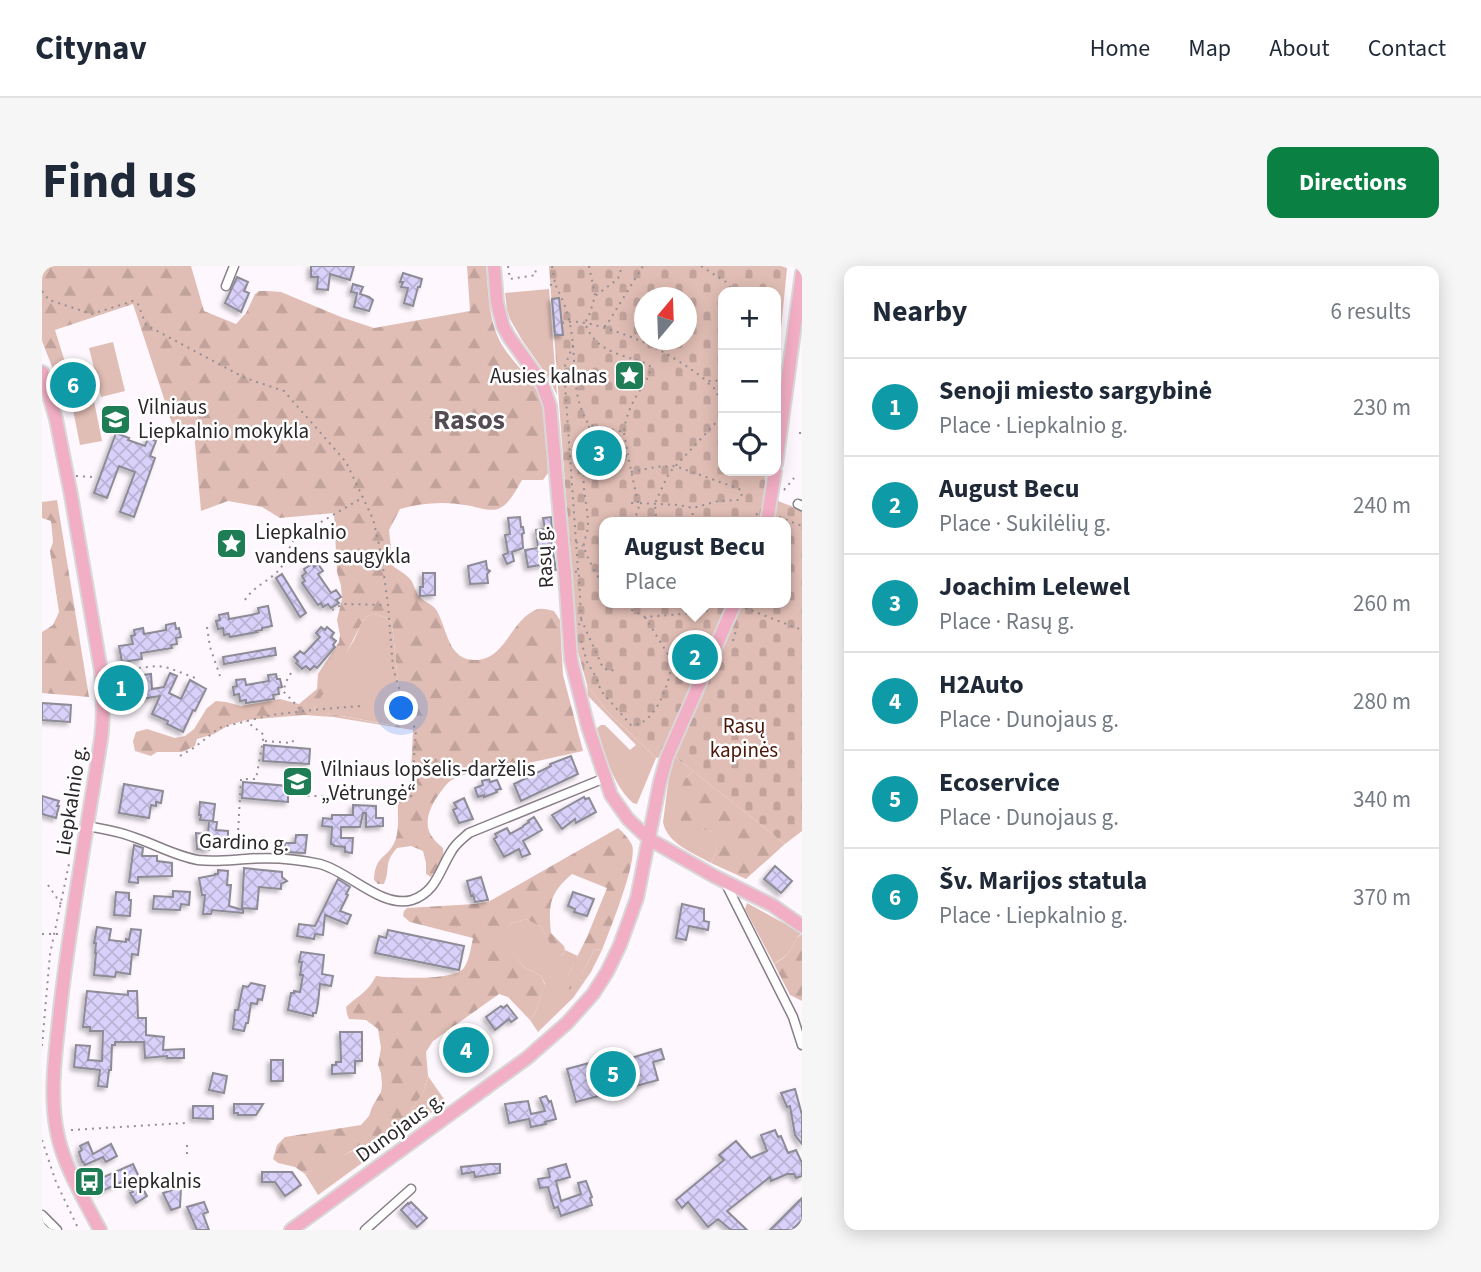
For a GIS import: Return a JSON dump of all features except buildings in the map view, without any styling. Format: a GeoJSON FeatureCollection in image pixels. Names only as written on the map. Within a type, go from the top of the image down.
{"type":"FeatureCollection","features":[{"type":"Feature","properties":{"kind":"main road","name":"Rasų g."},"geometry":{"type":"LineString","coordinates":[[494,266],[497,303],[503,326],[542,383],[550,405],[572,573],[569,645],[574,679],[611,794],[624,813],[649,839],[788,915],[802,926]]}},
{"type":"Feature","properties":{"kind":"main road"},"geometry":{"type":"LineString","coordinates":[[781,427],[802,273]]}},
{"type":"Feature","properties":{"kind":"main road","name":"Liepkalnio g."},"geometry":{"type":"LineString","coordinates":[[42,372],[56,419],[71,495],[101,671],[104,715],[69,934],[54,1079],[54,1110],[60,1144],[100,1230]]}},
{"type":"Feature","properties":{"kind":"main road"},"geometry":{"type":"LineString","coordinates":[[768,517],[774,476]]}},
{"type":"Feature","properties":{"kind":"main road","name":"Dunojaus g."},"geometry":{"type":"LineString","coordinates":[[291,1230],[527,1058],[582,1008],[607,972],[629,924],[667,757],[732,608]]}},
{"type":"Feature","properties":{"kind":"street"},"geometry":{"type":"LineString","coordinates":[[226,286],[234,266]]}},
{"type":"Feature","properties":{"kind":"street","name":"Gardino g."},"geometry":{"type":"LineString","coordinates":[[87,826],[133,836],[196,859],[211,861],[269,858],[320,864],[381,895],[409,901],[421,897],[431,889],[450,852],[469,833],[605,778]]}},
{"type":"Feature","properties":{"kind":"street"},"geometry":{"type":"LineString","coordinates":[[725,882],[793,1017],[802,1045]]}},
{"type":"Feature","properties":{"kind":"street"},"geometry":{"type":"LineString","coordinates":[[737,908],[747,893]]}},
{"type":"Feature","properties":{"kind":"street"},"geometry":{"type":"LineString","coordinates":[[365,1230],[411,1189]]}},
{"type":"Feature","properties":{"kind":"street"},"geometry":{"type":"LineString","coordinates":[[42,1216],[57,1230]]}},
{"type":"Feature","properties":{"kind":"path"},"geometry":{"type":"LineString","coordinates":[[508,266],[510,279],[536,275],[536,266]]}},
{"type":"Feature","properties":{"kind":"path"},"geometry":{"type":"LineString","coordinates":[[552,266],[555,284],[569,321],[578,404],[589,425],[590,454],[583,474],[588,515],[584,547]]}},
{"type":"Feature","properties":{"kind":"path"},"geometry":{"type":"LineString","coordinates":[[585,323],[595,296],[589,266]]}},
{"type":"Feature","properties":{"kind":"path"},"geometry":{"type":"LineString","coordinates":[[595,296],[618,279],[622,266]]}},
{"type":"Feature","properties":{"kind":"path"},"geometry":{"type":"LineString","coordinates":[[601,327],[609,322],[643,266]]}},
{"type":"Feature","properties":{"kind":"path"},"geometry":{"type":"LineString","coordinates":[[701,266],[732,287]]}},
{"type":"Feature","properties":{"kind":"path"},"geometry":{"type":"LineString","coordinates":[[550,285],[555,284]]}},
{"type":"Feature","properties":{"kind":"path"},"geometry":{"type":"LineString","coordinates":[[42,291],[49,300],[92,314],[133,301],[138,304],[146,325],[245,378],[284,391],[346,462],[373,519],[388,605],[393,668],[406,712],[416,730],[411,798],[398,801],[299,795]]}},
{"type":"Feature","properties":{"kind":"path"},"geometry":{"type":"LineString","coordinates":[[562,323],[585,323],[655,346],[707,381],[718,396]]}},
{"type":"Feature","properties":{"kind":"path"},"geometry":{"type":"LineString","coordinates":[[585,323],[594,340],[604,348],[650,367],[649,378],[637,395],[624,432],[639,503],[635,517]]}},
{"type":"Feature","properties":{"kind":"path"},"geometry":{"type":"LineString","coordinates":[[573,344],[565,366],[576,541],[572,573],[581,618],[600,664],[605,669],[614,670]]}},
{"type":"Feature","properties":{"kind":"path"},"geometry":{"type":"LineString","coordinates":[[707,381],[718,380]]}},
{"type":"Feature","properties":{"kind":"path"},"geometry":{"type":"LineString","coordinates":[[656,517],[655,503],[669,473],[718,420]]}},
{"type":"Feature","properties":{"kind":"path"},"geometry":{"type":"LineString","coordinates":[[589,425],[624,432]]}},
{"type":"Feature","properties":{"kind":"path"},"geometry":{"type":"LineString","coordinates":[[590,454],[628,456]]}},
{"type":"Feature","properties":{"kind":"path"},"geometry":{"type":"LineString","coordinates":[[631,471],[674,466],[733,486],[741,490],[742,494],[738,500],[718,501],[693,508],[631,503]]}},
{"type":"Feature","properties":{"kind":"path"},"geometry":{"type":"LineString","coordinates":[[81,475],[93,477]]}},
{"type":"Feature","properties":{"kind":"path"},"geometry":{"type":"LineString","coordinates":[[781,492],[794,478]]}},
{"type":"Feature","properties":{"kind":"path"},"geometry":{"type":"LineString","coordinates":[[246,600],[250,592],[281,568],[290,544],[297,536],[363,498]]}},
{"type":"Feature","properties":{"kind":"path"},"geometry":{"type":"LineString","coordinates":[[692,517],[693,508]]}},
{"type":"Feature","properties":{"kind":"path"},"geometry":{"type":"LineString","coordinates":[[576,541],[584,547],[599,579]]}},
{"type":"Feature","properties":{"kind":"path"},"geometry":{"type":"LineString","coordinates":[[332,610],[343,604],[388,605]]}},
{"type":"Feature","properties":{"kind":"path"},"geometry":{"type":"LineString","coordinates":[[579,635],[587,662],[601,691],[631,724],[638,725],[653,712],[663,695],[672,661],[645,617],[628,608]]}},
{"type":"Feature","properties":{"kind":"path"},"geometry":{"type":"LineString","coordinates":[[645,617],[705,612],[712,608]]}},
{"type":"Feature","properties":{"kind":"path"},"geometry":{"type":"LineString","coordinates":[[747,608],[802,630]]}},
{"type":"Feature","properties":{"kind":"path"},"geometry":{"type":"LineString","coordinates":[[579,627],[581,618]]}},
{"type":"Feature","properties":{"kind":"path"},"geometry":{"type":"LineString","coordinates":[[206,627],[220,676]]}},
{"type":"Feature","properties":{"kind":"path"},"geometry":{"type":"LineString","coordinates":[[670,657],[687,659],[682,666],[672,666]]}},
{"type":"Feature","properties":{"kind":"path"},"geometry":{"type":"LineString","coordinates":[[101,671],[158,666],[198,680]]}},
{"type":"Feature","properties":{"kind":"path"},"geometry":{"type":"LineString","coordinates":[[291,673],[283,691],[302,711]]}},
{"type":"Feature","properties":{"kind":"path"},"geometry":{"type":"LineString","coordinates":[[180,756],[219,728],[271,715],[361,706]]}},
{"type":"Feature","properties":{"kind":"path"},"geometry":{"type":"LineString","coordinates":[[236,859],[242,779],[256,779],[264,741],[264,735],[246,721]]}},
{"type":"Feature","properties":{"kind":"path"},"geometry":{"type":"LineString","coordinates":[[264,741],[292,743],[295,737]]}},
{"type":"Feature","properties":{"kind":"path"},"geometry":{"type":"LineString","coordinates":[[42,1046],[50,954],[69,864]]}},
{"type":"Feature","properties":{"kind":"path"},"geometry":{"type":"LineString","coordinates":[[48,885],[61,904]]}},
{"type":"Feature","properties":{"kind":"path"},"geometry":{"type":"LineString","coordinates":[[42,934],[69,934]]}},
{"type":"Feature","properties":{"kind":"path"},"geometry":{"type":"LineString","coordinates":[[71,1130],[185,1123]]}},
{"type":"Feature","properties":{"kind":"path"},"geometry":{"type":"LineString","coordinates":[[42,1140],[56,1182],[79,1230]]}},
{"type":"Feature","properties":{"kind":"path"},"geometry":{"type":"LineString","coordinates":[[187,1143],[187,1154]]}},
{"type":"Feature","properties":{"kind":"green space"},"geometry":{"type":"Polygon","coordinates":[[[42,266],[191,266],[204,311],[236,324],[246,313],[255,294],[268,291],[281,292],[374,328],[470,311],[467,266],[486,266],[490,307],[497,336],[534,387],[542,403],[548,473],[543,480],[522,480],[509,501],[498,509],[440,503],[400,509],[389,530],[393,566],[412,581],[419,596],[435,609],[450,644],[460,656],[468,659],[481,660],[493,654],[531,612],[540,609],[554,611],[560,620],[563,675],[583,751],[497,770],[475,772],[453,779],[435,800],[429,814],[429,831],[443,848],[443,856],[431,877],[426,874],[423,851],[411,846],[397,848],[389,862],[384,884],[378,884],[374,880],[377,865],[392,847],[397,836],[398,795],[410,794],[413,730],[304,715],[246,720],[229,725],[214,734],[197,739],[195,746],[182,752],[157,752],[151,756],[135,751],[133,741],[136,732],[147,729],[175,738],[185,736],[216,701],[241,706],[280,699],[299,704],[317,689],[318,674],[339,642],[340,635],[337,620],[342,599],[337,572],[334,513],[280,518],[262,507],[228,501],[201,511],[194,431],[172,423],[133,304],[55,330],[69,375],[87,374],[93,391],[59,400],[53,369],[42,341],[42,266]],[[373,614],[366,617],[361,624],[333,680],[314,707],[317,713],[395,726],[399,723],[392,623],[373,614]]]}},
{"type":"Feature","properties":{"kind":"green space","name":"Rasų kapinės"},"geometry":{"type":"Polygon","coordinates":[[[549,266],[787,268],[781,329],[781,287],[718,287],[718,476],[766,476],[762,517],[599,517],[599,608],[727,608],[661,757],[656,758],[607,711],[587,685],[577,648],[549,266]]]}},
{"type":"Feature","properties":{"kind":"green space"},"geometry":{"type":"Polygon","coordinates":[[[549,289],[557,395],[510,319],[505,293],[549,289]]]}},
{"type":"Feature","properties":{"kind":"green space"},"geometry":{"type":"Polygon","coordinates":[[[113,342],[125,391],[101,397],[89,348],[113,342]]]}},
{"type":"Feature","properties":{"kind":"green space"},"geometry":{"type":"Polygon","coordinates":[[[94,401],[102,441],[80,445],[72,405],[94,401]]]}},
{"type":"Feature","properties":{"kind":"green space"},"geometry":{"type":"Polygon","coordinates":[[[57,500],[89,697],[42,693],[42,632],[53,625],[59,612],[50,551],[53,542],[51,521],[42,518],[42,502],[57,500]]]}},
{"type":"Feature","properties":{"kind":"green space","name":"Rasų kapinės"},"geometry":{"type":"Polygon","coordinates":[[[775,500],[802,510],[802,831],[785,844],[674,756],[738,608],[791,608],[791,517],[773,517],[775,500]]]}},
{"type":"Feature","properties":{"kind":"green space"},"geometry":{"type":"Polygon","coordinates":[[[373,614],[392,623],[397,671],[399,723],[396,726],[317,713],[314,707],[361,624],[366,617],[373,614]]]}},
{"type":"Feature","properties":{"kind":"green space"},"geometry":{"type":"Polygon","coordinates":[[[587,685],[607,711],[656,758],[637,804],[633,803],[614,778],[597,728],[605,725],[630,750],[636,745],[588,696],[587,685]]]}},
{"type":"Feature","properties":{"kind":"green space"},"geometry":{"type":"Polygon","coordinates":[[[674,756],[693,771],[685,779],[702,829],[713,832],[717,850],[711,863],[675,842],[663,822],[674,756]]]}},
{"type":"Feature","properties":{"kind":"green space"},"geometry":{"type":"Polygon","coordinates":[[[693,771],[785,844],[746,879],[711,863],[717,850],[712,832],[702,829],[691,835],[681,823],[682,786],[693,771]]]}},
{"type":"Feature","properties":{"kind":"green space"},"geometry":{"type":"Polygon","coordinates":[[[618,828],[632,845],[627,881],[602,950],[595,949],[570,990],[566,985],[567,977],[607,888],[572,874],[555,893],[550,914],[551,933],[564,946],[562,956],[556,954],[541,927],[526,919],[510,924],[502,939],[524,967],[541,976],[545,985],[530,1020],[508,997],[499,994],[433,1041],[426,1052],[428,1076],[423,1093],[405,1118],[390,1132],[305,1174],[273,1159],[277,1145],[285,1137],[361,1125],[369,1116],[382,1085],[378,1065],[381,1048],[378,1029],[366,1020],[349,1019],[346,1007],[366,990],[376,976],[435,977],[457,973],[465,966],[473,938],[410,922],[403,916],[407,908],[490,901],[618,828]]]}},
{"type":"Feature","properties":{"kind":"green space"},"geometry":{"type":"Polygon","coordinates":[[[747,903],[802,933],[786,955],[774,964],[745,909],[747,903]]]}},
{"type":"Feature","properties":{"kind":"green space"},"geometry":{"type":"Polygon","coordinates":[[[526,919],[541,927],[557,954],[562,956],[565,950],[578,956],[567,977],[583,972],[595,949],[602,950],[573,998],[538,1032],[530,1020],[545,984],[541,976],[524,967],[501,939],[510,924],[526,919]]]}},
{"type":"Feature","properties":{"kind":"green space"},"geometry":{"type":"Polygon","coordinates":[[[802,934],[802,1001],[790,995],[774,964],[786,955],[802,934]]]}},
{"type":"Feature","properties":{"kind":"green space"},"geometry":{"type":"Polygon","coordinates":[[[428,1076],[446,1102],[318,1195],[305,1174],[355,1150],[405,1118],[423,1093],[428,1076]]]}},
{"type":"Feature","properties":{"kind":"place","name":"Ausies kalnas"},"geometry":{"type":"Point","coordinates":[630,376]}},
{"type":"Feature","properties":{"kind":"place","name":"Šv. Marijos statula"},"geometry":{"type":"Point","coordinates":[73,385]}},
{"type":"Feature","properties":{"kind":"place","name":"Vilniaus Liepkalnio mokykla"},"geometry":{"type":"Point","coordinates":[115,419]}},
{"type":"Feature","properties":{"kind":"place","name":"Joachim Lelewel"},"geometry":{"type":"Point","coordinates":[599,453]}},
{"type":"Feature","properties":{"kind":"place","name":"Liepkalnio vandens saugykla"},"geometry":{"type":"Point","coordinates":[232,544]}},
{"type":"Feature","properties":{"kind":"place","name":"August Becu"},"geometry":{"type":"Point","coordinates":[695,657]}},
{"type":"Feature","properties":{"kind":"place","name":"Senoji miesto sargybinė"},"geometry":{"type":"Point","coordinates":[121,688]}},
{"type":"Feature","properties":{"kind":"place","name":"Vilniaus lopšelis-darželis „Vėtrungė“"},"geometry":{"type":"Point","coordinates":[298,781]}},
{"type":"Feature","properties":{"kind":"place","name":"H2Auto"},"geometry":{"type":"Point","coordinates":[466,1050]}},
{"type":"Feature","properties":{"kind":"place","name":"Ecoservice"},"geometry":{"type":"Point","coordinates":[613,1074]}},
{"type":"Feature","properties":{"kind":"place","name":"Liepkalnis"},"geometry":{"type":"Point","coordinates":[89,1181]}},
{"type":"Feature","properties":{"kind":"district","name":"Rasos"},"geometry":{"type":"Point","coordinates":[469,419]}}]}
